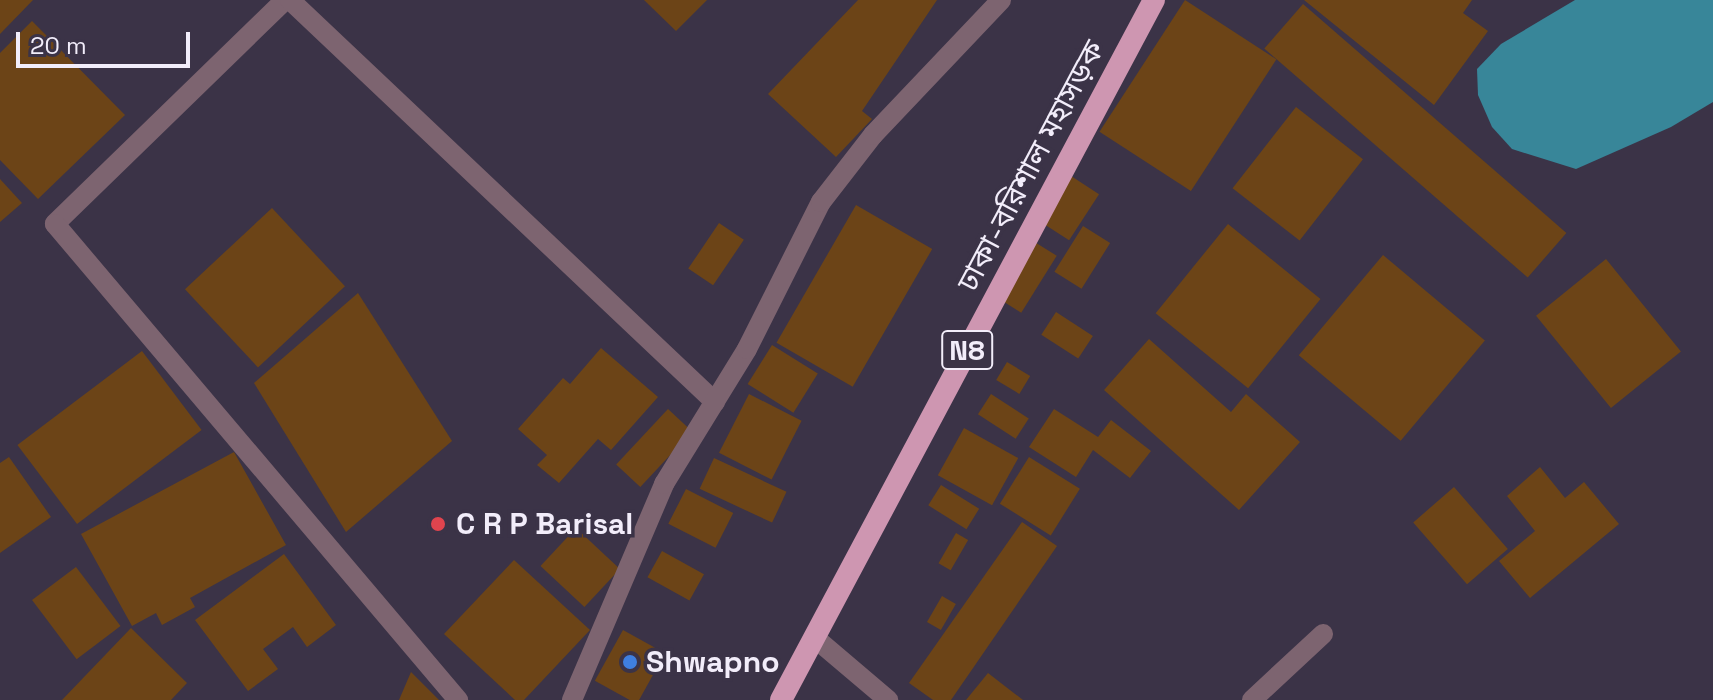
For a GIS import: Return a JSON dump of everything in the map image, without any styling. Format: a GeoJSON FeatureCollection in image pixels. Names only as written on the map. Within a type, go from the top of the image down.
{"type":"FeatureCollection","features":[{"type":"Feature","properties":{"kind":"highway","name":"ঢাকা-বরিশাল মহাসড়ক"},"geometry":{"type":"LineString","coordinates":[[781,700],[1154,0]]}},
{"type":"Feature","properties":{"kind":"street"},"geometry":{"type":"LineString","coordinates":[[458,700],[55,224],[287,0],[715,402]]}},
{"type":"Feature","properties":{"kind":"street"},"geometry":{"type":"LineString","coordinates":[[572,700],[630,575],[664,484],[715,402],[821,202],[873,135],[1001,0]]}},
{"type":"Feature","properties":{"kind":"street"},"geometry":{"type":"LineString","coordinates":[[1252,700],[1323,634]]}},
{"type":"Feature","properties":{"kind":"street"},"geometry":{"type":"LineString","coordinates":[[815,638],[888,700]]}},
{"type":"Feature","properties":{"kind":"water"},"geometry":{"type":"Polygon","coordinates":[[[1575,0],[1713,0],[1713,102],[1671,127],[1576,169],[1512,149],[1492,127],[1478,95],[1477,69],[1501,44],[1575,0]]]}},
{"type":"Feature","properties":{"kind":"building"},"geometry":{"type":"Polygon","coordinates":[[[0,0],[33,0],[0,34],[0,0]]]}},
{"type":"Feature","properties":{"kind":"building"},"geometry":{"type":"Polygon","coordinates":[[[644,0],[707,0],[676,31],[644,0]]]}},
{"type":"Feature","properties":{"kind":"building"},"geometry":{"type":"Polygon","coordinates":[[[858,0],[937,0],[862,111],[872,119],[836,157],[768,94],[858,0]]]}},
{"type":"Feature","properties":{"kind":"building"},"geometry":{"type":"Polygon","coordinates":[[[1185,0],[1276,59],[1191,191],[1099,132],[1185,0]]]}},
{"type":"Feature","properties":{"kind":"building"},"geometry":{"type":"Polygon","coordinates":[[[1304,0],[1472,0],[1463,13],[1488,31],[1434,105],[1304,0]]]}},
{"type":"Feature","properties":{"kind":"building"},"geometry":{"type":"Polygon","coordinates":[[[1303,4],[1566,233],[1528,277],[1264,49],[1303,4]]]}},
{"type":"Feature","properties":{"kind":"building"},"geometry":{"type":"Polygon","coordinates":[[[32,21],[125,115],[38,199],[0,160],[0,53],[32,21]]]}},
{"type":"Feature","properties":{"kind":"building"},"geometry":{"type":"Polygon","coordinates":[[[1296,107],[1363,159],[1300,240],[1233,188],[1296,107]]]}},
{"type":"Feature","properties":{"kind":"building"},"geometry":{"type":"Polygon","coordinates":[[[1068,174],[1099,194],[1069,240],[1038,220],[1068,174]]]}},
{"type":"Feature","properties":{"kind":"building"},"geometry":{"type":"Polygon","coordinates":[[[0,179],[22,203],[0,222],[0,179]]]}},
{"type":"Feature","properties":{"kind":"building"},"geometry":{"type":"Polygon","coordinates":[[[856,205],[932,249],[853,387],[776,343],[856,205]]]}},
{"type":"Feature","properties":{"kind":"building"},"geometry":{"type":"Polygon","coordinates":[[[272,208],[345,286],[258,367],[185,289],[272,208]]]}},
{"type":"Feature","properties":{"kind":"building"},"geometry":{"type":"Polygon","coordinates":[[[719,223],[744,240],[713,285],[688,269],[719,223]]]}},
{"type":"Feature","properties":{"kind":"building"},"geometry":{"type":"Polygon","coordinates":[[[1228,224],[1320,299],[1248,388],[1156,313],[1228,224]]]}},
{"type":"Feature","properties":{"kind":"building"},"geometry":{"type":"Polygon","coordinates":[[[1083,226],[1110,243],[1082,289],[1054,272],[1083,226]]]}},
{"type":"Feature","properties":{"kind":"building"},"geometry":{"type":"Polygon","coordinates":[[[1033,241],[1057,256],[1021,313],[997,298],[1033,241]]]}},
{"type":"Feature","properties":{"kind":"building"},"geometry":{"type":"Polygon","coordinates":[[[1383,255],[1485,340],[1401,441],[1299,355],[1383,255]]]}},
{"type":"Feature","properties":{"kind":"building"},"geometry":{"type":"Polygon","coordinates":[[[1606,259],[1681,351],[1611,408],[1536,316],[1606,259]]]}},
{"type":"Feature","properties":{"kind":"building"},"geometry":{"type":"Polygon","coordinates":[[[358,293],[452,441],[346,532],[254,383],[358,293]]]}},
{"type":"Feature","properties":{"kind":"building"},"geometry":{"type":"Polygon","coordinates":[[[1056,312],[1093,336],[1078,359],[1041,335],[1056,312]]]}},
{"type":"Feature","properties":{"kind":"building"},"geometry":{"type":"Polygon","coordinates":[[[1149,339],[1231,412],[1246,394],[1300,442],[1239,510],[1104,390],[1149,339]]]}},
{"type":"Feature","properties":{"kind":"building"},"geometry":{"type":"Polygon","coordinates":[[[772,345],[818,374],[793,413],[748,384],[772,345]]]}},
{"type":"Feature","properties":{"kind":"building"},"geometry":{"type":"Polygon","coordinates":[[[601,348],[658,397],[611,450],[598,439],[559,483],[537,465],[547,455],[518,429],[563,378],[570,384],[601,348]]]}},
{"type":"Feature","properties":{"kind":"building"},"geometry":{"type":"Polygon","coordinates":[[[142,351],[202,430],[77,524],[17,445],[142,351]]]}},
{"type":"Feature","properties":{"kind":"building"},"geometry":{"type":"Polygon","coordinates":[[[1007,362],[1030,376],[1019,394],[996,380],[1007,362]]]}},
{"type":"Feature","properties":{"kind":"building"},"geometry":{"type":"Polygon","coordinates":[[[749,394],[802,421],[772,480],[719,453],[749,394]]]}},
{"type":"Feature","properties":{"kind":"building"},"geometry":{"type":"Polygon","coordinates":[[[991,394],[1029,419],[1016,439],[978,414],[991,394]]]}},
{"type":"Feature","properties":{"kind":"building"},"geometry":{"type":"Polygon","coordinates":[[[668,409],[692,432],[640,487],[616,465],[668,409]]]}},
{"type":"Feature","properties":{"kind":"building"},"geometry":{"type":"Polygon","coordinates":[[[1054,409],[1098,437],[1111,420],[1151,451],[1130,478],[1093,450],[1076,477],[1029,447],[1054,409]]]}},
{"type":"Feature","properties":{"kind":"building"},"geometry":{"type":"Polygon","coordinates":[[[964,428],[1018,458],[992,505],[938,475],[964,428]]]}},
{"type":"Feature","properties":{"kind":"building"},"geometry":{"type":"Polygon","coordinates":[[[234,452],[286,545],[190,598],[195,607],[162,625],[156,613],[132,626],[81,534],[234,452]]]}},
{"type":"Feature","properties":{"kind":"building"},"geometry":{"type":"Polygon","coordinates":[[[9,457],[51,517],[0,553],[0,463],[9,457]]]}},
{"type":"Feature","properties":{"kind":"building"},"geometry":{"type":"Polygon","coordinates":[[[1029,457],[1080,489],[1051,535],[1000,504],[1029,457]]]}},
{"type":"Feature","properties":{"kind":"building"},"geometry":{"type":"Polygon","coordinates":[[[714,458],[787,492],[772,523],[700,489],[714,458]]]}},
{"type":"Feature","properties":{"kind":"building"},"geometry":{"type":"Polygon","coordinates":[[[1540,467],[1565,498],[1584,482],[1619,524],[1530,598],[1499,561],[1535,531],[1507,496],[1540,467]]]}},
{"type":"Feature","properties":{"kind":"building"},"geometry":{"type":"Polygon","coordinates":[[[941,485],[979,509],[966,529],[928,505],[941,485]]]}},
{"type":"Feature","properties":{"kind":"building"},"geometry":{"type":"Polygon","coordinates":[[[1454,487],[1508,549],[1467,584],[1413,522],[1454,487]]]}},
{"type":"Feature","properties":{"kind":"building"},"geometry":{"type":"Polygon","coordinates":[[[686,489],[733,513],[716,548],[668,524],[686,489]]]}},
{"type":"Feature","properties":{"kind":"building"},"geometry":{"type":"Polygon","coordinates":[[[1022,522],[1057,546],[951,700],[933,700],[909,683],[1022,522]]]}},
{"type":"Feature","properties":{"kind":"building"},"geometry":{"type":"Polygon","coordinates":[[[576,528],[620,569],[584,607],[541,566],[576,528]]]}},
{"type":"Feature","properties":{"kind":"building"},"geometry":{"type":"Polygon","coordinates":[[[956,533],[968,540],[951,570],[938,563],[956,533]]]}},
{"type":"Feature","properties":{"kind":"building"},"geometry":{"type":"Polygon","coordinates":[[[662,551],[704,574],[689,601],[647,577],[662,551]]]}},
{"type":"Feature","properties":{"kind":"building"},"geometry":{"type":"Polygon","coordinates":[[[284,554],[336,625],[307,647],[293,627],[263,649],[278,669],[248,691],[195,620],[284,554]]]}},
{"type":"Feature","properties":{"kind":"building"},"geometry":{"type":"Polygon","coordinates":[[[514,560],[590,630],[524,700],[515,700],[444,634],[514,560]]]}},
{"type":"Feature","properties":{"kind":"building"},"geometry":{"type":"Polygon","coordinates":[[[76,567],[121,626],[77,659],[32,600],[76,567]]]}},
{"type":"Feature","properties":{"kind":"building"},"geometry":{"type":"Polygon","coordinates":[[[942,596],[956,604],[941,630],[927,622],[942,596]]]}},
{"type":"Feature","properties":{"kind":"building"},"geometry":{"type":"Polygon","coordinates":[[[131,628],[187,683],[171,700],[62,700],[131,628]]]}},
{"type":"Feature","properties":{"kind":"building"},"geometry":{"type":"Polygon","coordinates":[[[623,630],[665,653],[639,700],[630,700],[595,681],[623,630]]]}},
{"type":"Feature","properties":{"kind":"building"},"geometry":{"type":"Polygon","coordinates":[[[411,672],[439,700],[399,700],[411,672]]]}},
{"type":"Feature","properties":{"kind":"building"},"geometry":{"type":"Polygon","coordinates":[[[988,673],[1023,700],[966,700],[988,673]]]}},
{"type":"Feature","properties":{"kind":"place","name":"C R P Barisal"},"geometry":{"type":"Point","coordinates":[438,524]}},
{"type":"Feature","properties":{"kind":"place","name":"Shwapno"},"geometry":{"type":"Point","coordinates":[630,662]}}]}
